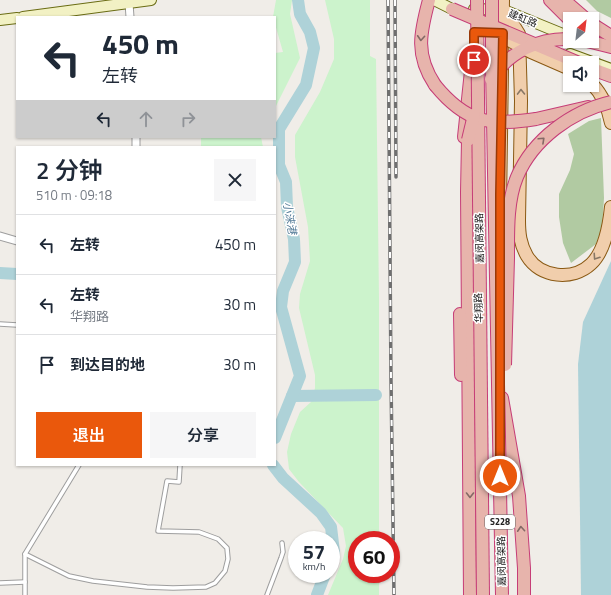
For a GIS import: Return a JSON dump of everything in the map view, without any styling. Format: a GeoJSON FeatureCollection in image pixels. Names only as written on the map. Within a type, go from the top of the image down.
{"type":"FeatureCollection","features":[{"type":"Feature","properties":{"kind":"highway"},"geometry":{"type":"LineString","coordinates":[[429,0],[421,34],[420,48],[423,62],[428,74],[445,96],[466,114],[476,119],[515,122],[536,119],[611,102]]}},
{"type":"Feature","properties":{"kind":"highway","name":"嘉闵高架路"},"geometry":{"type":"LineString","coordinates":[[492,0],[500,595]]}},
{"type":"Feature","properties":{"kind":"highway"},"geometry":{"type":"LineString","coordinates":[[550,0],[563,13]]}},
{"type":"Feature","properties":{"kind":"highway"},"geometry":{"type":"LineString","coordinates":[[564,0],[578,12]]}},
{"type":"Feature","properties":{"kind":"highway","name":"嘉闵高架路"},"geometry":{"type":"LineString","coordinates":[[475,3],[484,595]]}},
{"type":"Feature","properties":{"kind":"highway"},"geometry":{"type":"LineString","coordinates":[[452,9],[563,56]]}},
{"type":"Feature","properties":{"kind":"highway"},"geometry":{"type":"LineString","coordinates":[[599,28],[611,36]]}},
{"type":"Feature","properties":{"kind":"highway"},"geometry":{"type":"LineString","coordinates":[[470,595],[467,192],[468,140],[481,94],[496,71],[514,54],[525,48],[543,42],[563,39]]}},
{"type":"Feature","properties":{"kind":"highway"},"geometry":{"type":"LineString","coordinates":[[599,39],[611,46]]}},
{"type":"Feature","properties":{"kind":"highway"},"geometry":{"type":"LineString","coordinates":[[599,44],[611,46]]}},
{"type":"Feature","properties":{"kind":"highway"},"geometry":{"type":"LineString","coordinates":[[470,456],[461,377],[461,174],[474,46]]}},
{"type":"Feature","properties":{"kind":"highway"},"geometry":{"type":"LineString","coordinates":[[599,71],[611,76]]}},
{"type":"Feature","properties":{"kind":"highway"},"geometry":{"type":"LineString","coordinates":[[499,450],[505,379],[508,230],[511,200],[517,177],[528,156],[550,133],[574,116],[597,105]]}},
{"type":"Feature","properties":{"kind":"highway"},"geometry":{"type":"LineString","coordinates":[[500,387],[519,496],[524,568],[524,595]]}},
{"type":"Feature","properties":{"kind":"main road"},"geometry":{"type":"LineString","coordinates":[[31,16],[151,0]]}},
{"type":"Feature","properties":{"kind":"main road"},"geometry":{"type":"LineString","coordinates":[[434,0],[531,52],[563,66]]}},
{"type":"Feature","properties":{"kind":"main road","name":"建虹路"},"geometry":{"type":"LineString","coordinates":[[475,3],[504,5],[563,34]]}},
{"type":"Feature","properties":{"kind":"main road","name":"华翔路"},"geometry":{"type":"LineString","coordinates":[[475,3],[473,159],[483,467],[484,595]]}},
{"type":"Feature","properties":{"kind":"main road"},"geometry":{"type":"LineString","coordinates":[[500,595],[500,194],[504,5]]}},
{"type":"Feature","properties":{"kind":"main road"},"geometry":{"type":"LineString","coordinates":[[504,5],[519,34],[521,101],[519,229],[520,238],[528,257],[539,268],[555,275],[575,273],[584,270],[591,264],[601,249],[608,225],[611,207]]}},
{"type":"Feature","properties":{"kind":"main road"},"geometry":{"type":"LineString","coordinates":[[0,20],[16,18]]}},
{"type":"Feature","properties":{"kind":"main road","name":"建虹路"},"geometry":{"type":"LineString","coordinates":[[474,32],[519,34],[611,69]]}},
{"type":"Feature","properties":{"kind":"main road"},"geometry":{"type":"LineString","coordinates":[[598,48],[611,53]]}},
{"type":"Feature","properties":{"kind":"main road"},"geometry":{"type":"LineString","coordinates":[[598,92],[603,98],[608,110],[611,123]]}},
{"type":"Feature","properties":{"kind":"street"},"geometry":{"type":"LineString","coordinates":[[129,3],[130,16]]}},
{"type":"Feature","properties":{"kind":"street"},"geometry":{"type":"LineString","coordinates":[[0,236],[16,241]]}},
{"type":"Feature","properties":{"kind":"lane"},"geometry":{"type":"LineString","coordinates":[[0,324],[16,325]]}},
{"type":"Feature","properties":{"kind":"lane"},"geometry":{"type":"LineString","coordinates":[[25,595],[26,554],[78,466]]}},
{"type":"Feature","properties":{"kind":"lane"},"geometry":{"type":"LineString","coordinates":[[26,554],[69,576],[93,582],[173,588],[206,587],[215,583],[225,571],[228,559],[227,548],[218,539],[198,532],[158,531],[167,481],[179,482],[180,466]]}},
{"type":"Feature","properties":{"kind":"lane"},"geometry":{"type":"LineString","coordinates":[[266,595],[283,552],[282,543]]}},
{"type":"Feature","properties":{"kind":"lane"},"geometry":{"type":"LineString","coordinates":[[0,583],[25,582]]}},
{"type":"Feature","properties":{"kind":"green space"},"geometry":{"type":"Polygon","coordinates":[[[276,0],[292,0],[290,14],[300,58],[276,106],[276,53],[283,52],[276,28],[276,16],[273,16],[276,0]]]}},
{"type":"Feature","properties":{"kind":"green space"},"geometry":{"type":"Polygon","coordinates":[[[325,0],[370,0],[370,56],[376,59],[379,299],[379,531],[348,531],[348,583],[379,583],[379,595],[328,595],[333,583],[340,583],[340,566],[346,546],[343,528],[299,482],[289,469],[287,452],[291,434],[300,412],[311,402],[315,388],[315,375],[299,308],[300,294],[310,261],[308,227],[295,157],[295,135],[320,92],[334,59],[334,39],[325,0]]]}},
{"type":"Feature","properties":{"kind":"green space"},"geometry":{"type":"Polygon","coordinates":[[[586,0],[611,0],[611,18],[597,11],[586,0]]]}},
{"type":"Feature","properties":{"kind":"green space"},"geometry":{"type":"Polygon","coordinates":[[[601,118],[604,198],[602,230],[596,244],[571,263],[563,243],[559,217],[559,194],[570,170],[574,154],[568,134],[589,121],[601,118]]]}},
{"type":"Feature","properties":{"kind":"green space"},"geometry":{"type":"Polygon","coordinates":[[[201,138],[261,138],[263,146],[201,146],[201,138]]]}},
{"type":"Feature","properties":{"kind":"water"},"geometry":{"type":"Polygon","coordinates":[[[611,261],[611,595],[581,595],[578,364],[583,322],[611,261]]]}},
{"type":"Feature","properties":{"kind":"waterway","name":"小涞港"},"geometry":{"type":"LineString","coordinates":[[276,436],[300,376],[281,307],[283,291],[295,262],[294,239],[287,207],[286,182],[279,165],[279,129],[306,85],[314,48],[310,32],[300,14],[298,0]]}},
{"type":"Feature","properties":{"kind":"waterway"},"geometry":{"type":"LineString","coordinates":[[0,273],[16,274]]}},
{"type":"Feature","properties":{"kind":"waterway"},"geometry":{"type":"LineString","coordinates":[[292,396],[376,395]]}},
{"type":"Feature","properties":{"kind":"waterway","name":"小涞港"},"geometry":{"type":"LineString","coordinates":[[274,466],[283,478],[321,513],[331,527],[331,531]]}},
{"type":"Feature","properties":{"kind":"waterway","name":"小涞港"},"geometry":{"type":"LineString","coordinates":[[317,595],[322,583]]}},
{"type":"Feature","properties":{"kind":"railway"},"geometry":{"type":"LineString","coordinates":[[388,0],[394,595]]}},
{"type":"Feature","properties":{"kind":"railway"},"geometry":{"type":"LineString","coordinates":[[395,0],[396,177]]}},
{"type":"Feature","properties":{"kind":"route"},"geometry":{"type":"LineString","coordinates":[[474,60],[474,32],[503,33],[500,194],[500,476]]}}]}
